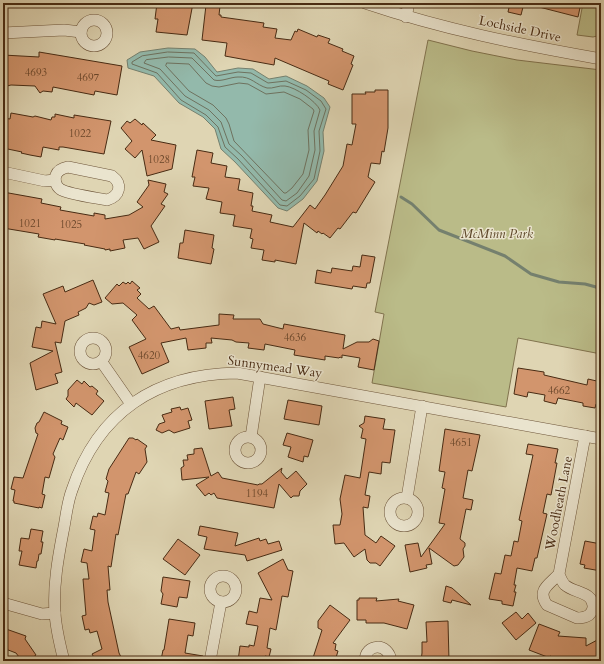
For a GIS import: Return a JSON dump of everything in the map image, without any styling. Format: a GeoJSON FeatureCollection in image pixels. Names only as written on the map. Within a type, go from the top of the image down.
{"type":"FeatureCollection","features":[{"type":"Feature","properties":{"kind":"street","name":"Lochside Drive"},"geometry":{"type":"LineString","coordinates":[[365,3],[406,17],[499,40],[601,59]]}},
{"type":"Feature","properties":{"kind":"street"},"geometry":{"type":"LineString","coordinates":[[406,17],[409,3]]}},
{"type":"Feature","properties":{"kind":"street"},"geometry":{"type":"LineString","coordinates":[[3,33],[58,30],[81,32]]}},
{"type":"Feature","properties":{"kind":"street"},"geometry":{"type":"LineString","coordinates":[[68,167],[112,176],[119,184],[119,190],[117,195],[107,200],[63,191],[56,185],[55,180],[58,171],[68,167]]}},
{"type":"Feature","properties":{"kind":"street"},"geometry":{"type":"LineString","coordinates":[[3,172],[45,180],[55,180]]}},
{"type":"Feature","properties":{"kind":"street"},"geometry":{"type":"LineString","coordinates":[[101,361],[131,404]]}},
{"type":"Feature","properties":{"kind":"street","name":"Sunnymead Way"},"geometry":{"type":"LineString","coordinates":[[64,661],[58,639],[55,613],[57,567],[71,492],[81,466],[94,443],[110,423],[131,404],[155,390],[193,377],[237,373],[601,440]]}},
{"type":"Feature","properties":{"kind":"street"},"geometry":{"type":"LineString","coordinates":[[251,437],[260,377]]}},
{"type":"Feature","properties":{"kind":"street"},"geometry":{"type":"LineString","coordinates":[[407,498],[422,406]]}},
{"type":"Feature","properties":{"kind":"street","name":"Woodheath Lane"},"geometry":{"type":"LineString","coordinates":[[559,574],[585,436]]}},
{"type":"Feature","properties":{"kind":"street"},"geometry":{"type":"LineString","coordinates":[[559,574],[566,586],[586,594],[593,602],[591,613],[587,616],[577,618],[547,605],[544,601],[542,596],[543,590],[559,574]]}},
{"type":"Feature","properties":{"kind":"street"},"geometry":{"type":"LineString","coordinates":[[210,661],[221,602]]}},
{"type":"Feature","properties":{"kind":"street"},"geometry":{"type":"LineString","coordinates":[[3,603],[42,614],[55,613]]}},
{"type":"Feature","properties":{"kind":"street"},"geometry":{"type":"LineString","coordinates":[[365,661],[366,654],[376,647],[388,651],[391,661]]}},
{"type":"Feature","properties":{"kind":"green space"},"geometry":{"type":"Polygon","coordinates":[[[583,3],[601,3],[601,35],[593,37],[577,35],[583,3]]]}},
{"type":"Feature","properties":{"kind":"green space","name":"McMinn Park"},"geometry":{"type":"Polygon","coordinates":[[[428,40],[517,60],[601,70],[601,354],[518,338],[506,407],[372,383],[384,314],[375,312],[428,40]]]}},
{"type":"Feature","properties":{"kind":"water"},"geometry":{"type":"Polygon","coordinates":[[[168,48],[195,49],[205,57],[217,72],[238,68],[253,69],[269,79],[286,76],[307,86],[324,98],[330,107],[323,132],[324,151],[317,181],[303,199],[287,211],[278,208],[221,149],[215,129],[203,117],[179,103],[154,76],[128,68],[127,60],[140,52],[168,48]]]}},
{"type":"Feature","properties":{"kind":"building"},"geometry":{"type":"Polygon","coordinates":[[[157,3],[193,3],[187,35],[156,32],[158,19],[155,19],[157,3]]]}},
{"type":"Feature","properties":{"kind":"building"},"geometry":{"type":"Polygon","coordinates":[[[510,3],[524,3],[521,15],[508,12],[510,3]]]}},
{"type":"Feature","properties":{"kind":"building"},"geometry":{"type":"Polygon","coordinates":[[[539,3],[581,3],[578,17],[539,7],[539,3]]]}},
{"type":"Feature","properties":{"kind":"building"},"geometry":{"type":"Polygon","coordinates":[[[206,5],[220,6],[219,15],[221,15],[221,17],[264,23],[263,27],[277,29],[275,38],[291,40],[295,31],[297,32],[298,29],[317,37],[318,35],[330,39],[328,43],[343,49],[342,51],[354,56],[351,64],[353,65],[343,90],[328,84],[329,81],[275,58],[274,65],[225,56],[227,43],[202,40],[206,5]]]}},
{"type":"Feature","properties":{"kind":"building"},"geometry":{"type":"Polygon","coordinates":[[[39,52],[122,66],[117,95],[95,91],[94,95],[53,87],[52,92],[43,91],[40,93],[35,86],[11,85],[3,87],[3,55],[39,57],[39,52]]]}},
{"type":"Feature","properties":{"kind":"building"},"geometry":{"type":"Polygon","coordinates":[[[375,90],[388,90],[388,128],[384,152],[382,151],[380,164],[371,163],[368,177],[375,182],[356,213],[353,212],[340,229],[338,228],[330,238],[318,231],[317,233],[304,223],[296,264],[275,260],[275,262],[262,260],[264,250],[251,248],[253,239],[250,238],[252,229],[233,226],[235,215],[220,213],[222,202],[206,199],[209,188],[193,186],[195,177],[192,177],[197,150],[213,153],[211,163],[227,166],[225,177],[240,179],[238,190],[253,193],[251,206],[253,206],[252,211],[272,215],[270,222],[293,227],[310,205],[315,209],[343,166],[347,144],[352,145],[356,124],[352,124],[352,94],[366,94],[365,92],[375,92],[375,90]]]}},
{"type":"Feature","properties":{"kind":"building"},"geometry":{"type":"Polygon","coordinates":[[[11,113],[51,120],[52,117],[55,117],[55,114],[74,118],[74,115],[111,121],[104,154],[63,147],[59,147],[59,150],[43,147],[41,157],[3,148],[3,118],[10,119],[11,113]]]}},
{"type":"Feature","properties":{"kind":"building"},"geometry":{"type":"Polygon","coordinates":[[[135,119],[142,125],[143,123],[156,135],[151,140],[176,145],[172,169],[147,176],[142,150],[135,158],[125,149],[132,141],[121,128],[127,121],[130,123],[135,119]]]}},
{"type":"Feature","properties":{"kind":"building"},"geometry":{"type":"Polygon","coordinates":[[[148,180],[166,184],[164,192],[168,194],[161,204],[165,206],[151,226],[159,242],[144,249],[138,238],[123,240],[125,248],[110,251],[110,249],[105,250],[84,245],[85,244],[38,237],[39,234],[3,228],[3,192],[42,199],[41,203],[61,207],[60,210],[94,216],[94,213],[105,215],[105,219],[129,215],[143,207],[137,202],[149,185],[148,180]]]}},
{"type":"Feature","properties":{"kind":"building"},"geometry":{"type":"Polygon","coordinates":[[[185,230],[214,235],[212,248],[214,249],[211,264],[178,258],[180,243],[183,243],[185,230]]]}},
{"type":"Feature","properties":{"kind":"building"},"geometry":{"type":"Polygon","coordinates":[[[362,255],[375,257],[370,283],[367,283],[366,288],[353,286],[352,289],[315,283],[317,270],[331,273],[332,268],[352,271],[353,266],[360,267],[362,255]]]}},
{"type":"Feature","properties":{"kind":"building"},"geometry":{"type":"Polygon","coordinates":[[[93,280],[102,302],[94,305],[89,303],[86,308],[78,312],[79,315],[65,321],[61,343],[55,342],[62,372],[55,374],[58,383],[36,390],[30,363],[53,351],[32,347],[36,327],[41,328],[42,321],[56,324],[43,294],[63,286],[65,292],[93,280]]]}},
{"type":"Feature","properties":{"kind":"building"},"geometry":{"type":"Polygon","coordinates":[[[132,281],[140,288],[137,290],[141,294],[137,298],[149,309],[154,306],[171,329],[179,327],[180,330],[219,325],[219,314],[234,315],[233,319],[260,319],[263,324],[283,329],[284,324],[345,335],[343,349],[357,342],[369,342],[373,339],[379,341],[374,370],[358,367],[360,358],[342,355],[342,358],[325,356],[325,360],[294,355],[295,350],[265,344],[264,350],[248,348],[249,343],[236,342],[232,340],[211,338],[212,343],[206,343],[206,348],[188,350],[186,338],[161,343],[169,362],[142,374],[129,347],[146,339],[132,320],[137,315],[123,303],[112,304],[105,298],[117,284],[119,286],[123,282],[126,284],[128,282],[130,284],[132,281]]]}},
{"type":"Feature","properties":{"kind":"building"},"geometry":{"type":"Polygon","coordinates":[[[518,368],[544,372],[544,375],[587,385],[588,379],[601,382],[601,405],[596,404],[595,408],[583,406],[583,403],[558,398],[556,404],[544,401],[545,395],[528,392],[527,397],[514,394],[518,368]]]}},
{"type":"Feature","properties":{"kind":"building"},"geometry":{"type":"Polygon","coordinates":[[[77,380],[82,384],[84,381],[90,387],[92,386],[98,391],[96,394],[104,401],[92,415],[76,403],[74,407],[66,399],[68,396],[68,390],[77,380]]]}},
{"type":"Feature","properties":{"kind":"building"},"geometry":{"type":"Polygon","coordinates":[[[233,397],[235,409],[229,410],[232,426],[209,429],[205,401],[233,397]]]}},
{"type":"Feature","properties":{"kind":"building"},"geometry":{"type":"Polygon","coordinates":[[[288,400],[322,406],[319,425],[284,419],[288,400]]]}},
{"type":"Feature","properties":{"kind":"building"},"geometry":{"type":"Polygon","coordinates":[[[180,407],[181,410],[188,408],[192,420],[188,421],[190,428],[174,433],[169,430],[162,433],[156,430],[159,424],[165,422],[162,415],[172,412],[171,409],[180,407]]]}},
{"type":"Feature","properties":{"kind":"building"},"geometry":{"type":"Polygon","coordinates":[[[44,412],[62,421],[61,424],[68,427],[63,440],[60,438],[53,454],[55,457],[49,478],[45,477],[42,494],[45,495],[42,508],[39,508],[14,503],[15,490],[11,489],[14,477],[23,478],[38,434],[36,433],[35,428],[44,412]]]}},
{"type":"Feature","properties":{"kind":"building"},"geometry":{"type":"Polygon","coordinates":[[[365,416],[385,419],[383,429],[395,430],[390,463],[382,462],[381,474],[369,472],[365,495],[370,496],[368,508],[363,507],[365,535],[376,543],[381,536],[395,546],[380,566],[376,563],[370,563],[367,560],[365,549],[354,557],[344,543],[335,544],[333,525],[340,525],[342,514],[340,499],[345,475],[360,478],[366,439],[361,438],[363,429],[359,426],[364,423],[365,416]]]}},
{"type":"Feature","properties":{"kind":"building"},"geometry":{"type":"Polygon","coordinates":[[[445,429],[480,435],[472,471],[468,470],[463,498],[473,500],[471,510],[466,509],[460,539],[465,543],[463,549],[464,557],[458,565],[454,566],[429,548],[432,564],[426,565],[427,568],[410,572],[405,545],[418,543],[421,557],[445,524],[439,523],[445,489],[442,488],[445,472],[439,471],[445,429]]]}},
{"type":"Feature","properties":{"kind":"building"},"geometry":{"type":"Polygon","coordinates":[[[287,433],[313,440],[308,457],[304,456],[303,462],[288,457],[291,447],[283,445],[287,433]]]}},
{"type":"Feature","properties":{"kind":"building"},"geometry":{"type":"Polygon","coordinates":[[[129,438],[137,439],[147,446],[145,449],[147,462],[139,474],[136,472],[128,494],[126,494],[118,535],[116,534],[111,567],[108,566],[110,590],[107,590],[108,602],[119,653],[123,661],[96,661],[92,654],[102,649],[97,631],[90,633],[89,629],[85,630],[82,616],[86,615],[83,579],[89,579],[87,563],[81,562],[84,549],[92,551],[95,530],[90,529],[93,516],[97,517],[98,513],[105,515],[109,493],[105,492],[108,481],[106,479],[109,469],[129,438]]]}},
{"type":"Feature","properties":{"kind":"building"},"geometry":{"type":"Polygon","coordinates":[[[528,444],[558,449],[555,463],[557,463],[551,495],[547,494],[543,513],[547,514],[537,558],[535,558],[532,571],[517,568],[514,585],[516,585],[514,592],[516,592],[513,606],[502,604],[502,601],[489,599],[495,573],[501,574],[505,555],[511,556],[514,541],[518,542],[522,521],[519,520],[533,455],[526,454],[528,444]]]}},
{"type":"Feature","properties":{"kind":"building"},"geometry":{"type":"Polygon","coordinates":[[[202,448],[211,476],[218,472],[222,478],[258,485],[262,484],[282,468],[281,472],[287,479],[296,471],[307,484],[300,491],[299,496],[293,496],[291,498],[279,484],[274,508],[217,498],[214,493],[211,495],[209,493],[205,496],[196,485],[209,477],[182,480],[181,468],[184,466],[183,460],[188,460],[187,455],[194,454],[194,449],[202,448]]]}},
{"type":"Feature","properties":{"kind":"building"},"geometry":{"type":"Polygon","coordinates":[[[200,526],[238,533],[235,546],[259,538],[260,541],[266,539],[268,544],[279,541],[282,550],[247,561],[245,555],[204,549],[207,537],[198,535],[200,526]]]}},
{"type":"Feature","properties":{"kind":"building"},"geometry":{"type":"Polygon","coordinates":[[[31,529],[43,531],[41,554],[39,554],[36,568],[19,565],[22,551],[19,551],[21,538],[29,539],[31,529]]]}},
{"type":"Feature","properties":{"kind":"building"},"geometry":{"type":"Polygon","coordinates":[[[178,539],[200,555],[185,575],[163,559],[178,539]]]}},
{"type":"Feature","properties":{"kind":"building"},"geometry":{"type":"Polygon","coordinates":[[[585,541],[601,544],[601,571],[584,568],[585,565],[580,564],[585,541]]]}},
{"type":"Feature","properties":{"kind":"building"},"geometry":{"type":"Polygon","coordinates":[[[283,559],[288,570],[293,571],[288,597],[282,596],[276,630],[270,628],[267,648],[271,649],[269,657],[265,656],[264,661],[238,661],[240,646],[254,646],[258,626],[246,624],[249,611],[257,613],[260,598],[272,600],[258,573],[283,559]]]}},
{"type":"Feature","properties":{"kind":"building"},"geometry":{"type":"Polygon","coordinates":[[[163,577],[190,581],[187,598],[179,597],[177,607],[161,604],[163,594],[161,591],[163,577]]]}},
{"type":"Feature","properties":{"kind":"building"},"geometry":{"type":"Polygon","coordinates":[[[446,586],[452,588],[471,605],[452,600],[451,603],[443,601],[446,586]]]}},
{"type":"Feature","properties":{"kind":"building"},"geometry":{"type":"Polygon","coordinates":[[[359,598],[377,598],[376,601],[399,599],[398,601],[414,605],[407,629],[384,623],[366,623],[366,620],[357,620],[357,600],[359,600],[359,598]]]}},
{"type":"Feature","properties":{"kind":"building"},"geometry":{"type":"Polygon","coordinates":[[[330,605],[350,620],[333,643],[336,644],[335,650],[338,651],[335,661],[312,661],[322,630],[318,628],[318,621],[330,605]]]}},
{"type":"Feature","properties":{"kind":"building"},"geometry":{"type":"Polygon","coordinates":[[[516,612],[522,619],[528,613],[536,623],[516,640],[502,623],[516,612]]]}},
{"type":"Feature","properties":{"kind":"building"},"geometry":{"type":"Polygon","coordinates":[[[169,619],[195,623],[193,636],[188,635],[185,653],[203,656],[203,661],[161,660],[169,619]]]}},
{"type":"Feature","properties":{"kind":"building"},"geometry":{"type":"Polygon","coordinates":[[[448,621],[449,661],[421,661],[422,642],[427,642],[426,622],[448,621]]]}},
{"type":"Feature","properties":{"kind":"building"},"geometry":{"type":"Polygon","coordinates":[[[539,624],[560,632],[558,636],[586,638],[586,646],[601,638],[601,661],[563,661],[529,650],[539,624]]]}},
{"type":"Feature","properties":{"kind":"building"},"geometry":{"type":"Polygon","coordinates":[[[6,629],[26,636],[25,639],[36,655],[28,661],[22,661],[16,653],[3,648],[3,637],[6,629]]]}},
{"type":"Feature","properties":{"kind":"waterway"},"geometry":{"type":"LineString","coordinates":[[401,197],[412,204],[439,230],[505,256],[531,274],[559,282],[585,284],[596,287],[601,291]]}}]}
